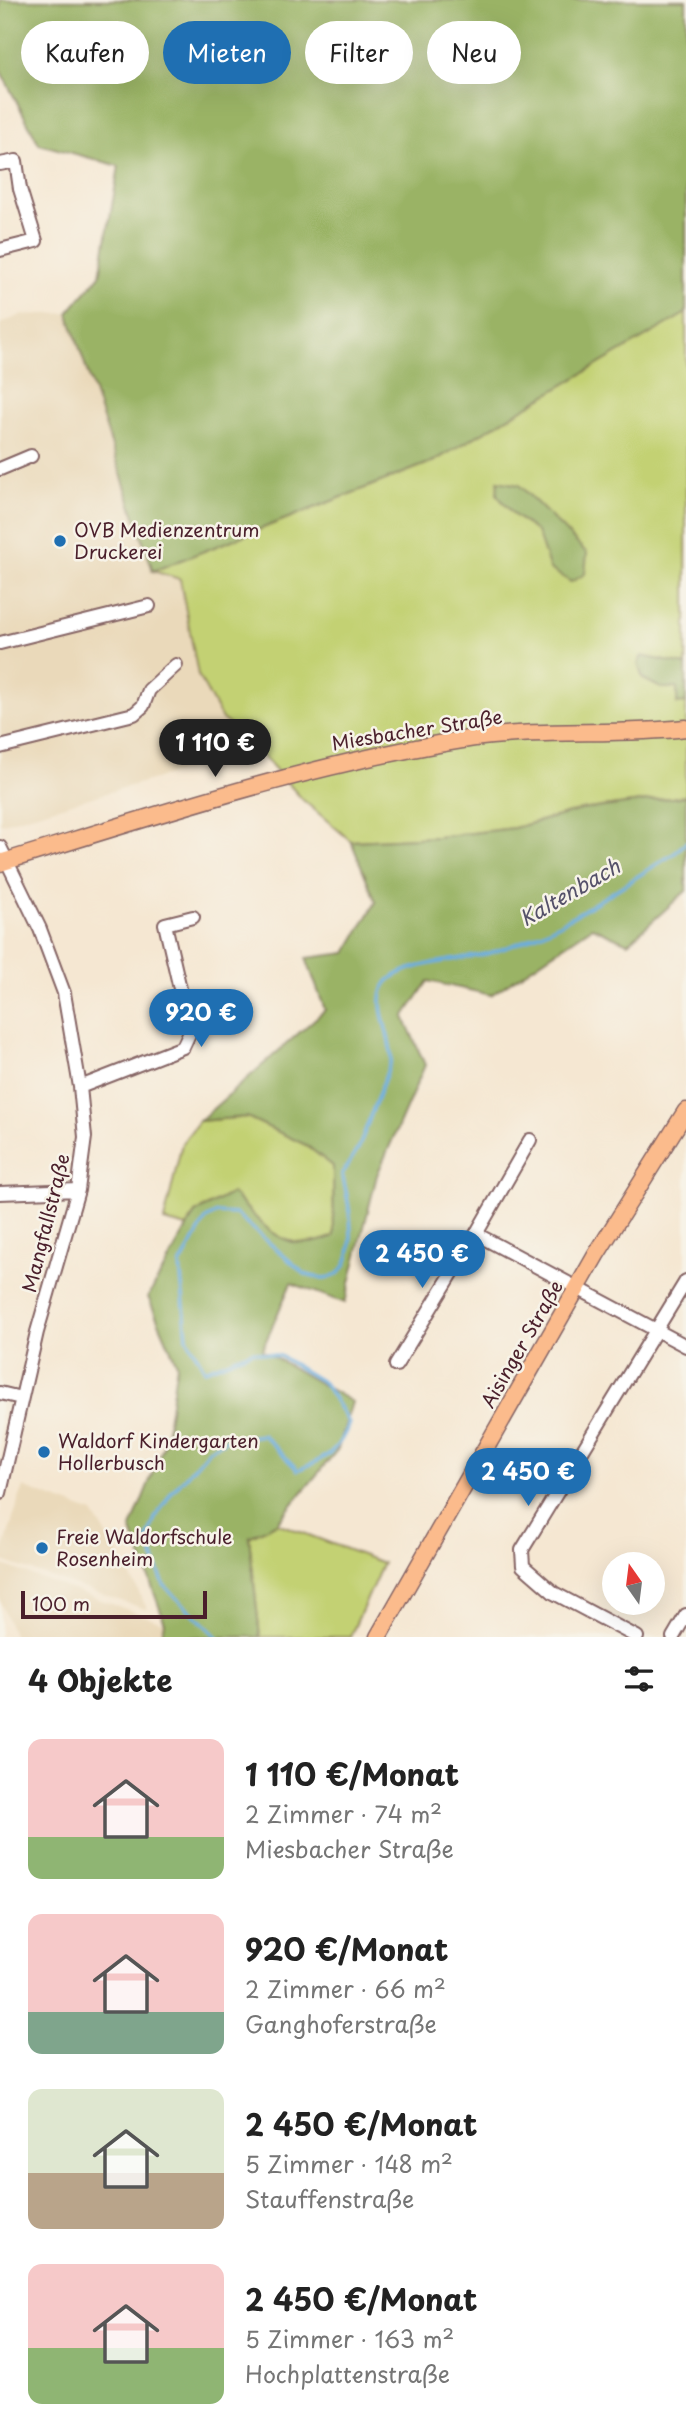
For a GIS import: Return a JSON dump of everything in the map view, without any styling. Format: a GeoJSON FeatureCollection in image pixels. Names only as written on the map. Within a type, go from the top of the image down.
{"type":"FeatureCollection","features":[{"type":"Feature","properties":{"kind":"main road","name":"Miesbacher Straße"},"geometry":{"type":"LineString","coordinates":[[2,857],[317,768],[393,752],[471,739],[551,732],[686,728]]}},
{"type":"Feature","properties":{"kind":"main road","name":"Aisinger Straße"},"geometry":{"type":"LineString","coordinates":[[378,1637],[578,1289],[686,1111]]}},
{"type":"Feature","properties":{"kind":"street"},"geometry":{"type":"LineString","coordinates":[[0,164],[16,161],[20,189],[36,241],[0,250]]}},
{"type":"Feature","properties":{"kind":"street"},"geometry":{"type":"LineString","coordinates":[[0,468],[32,456]]}},
{"type":"Feature","properties":{"kind":"street"},"geometry":{"type":"LineString","coordinates":[[0,643],[149,606]]}},
{"type":"Feature","properties":{"kind":"street"},"geometry":{"type":"LineString","coordinates":[[0,747],[134,715],[143,706],[149,690],[176,665]]}},
{"type":"Feature","properties":{"kind":"street","name":"Mangfallstraße"},"geometry":{"type":"LineString","coordinates":[[0,1493],[21,1398],[78,1190],[85,1137],[80,1087],[64,993],[40,929],[2,857]]}},
{"type":"Feature","properties":{"kind":"street"},"geometry":{"type":"LineString","coordinates":[[80,1087],[183,1047],[190,1032],[165,924],[194,917]]}},
{"type":"Feature","properties":{"kind":"street"},"geometry":{"type":"LineString","coordinates":[[396,1365],[530,1140]]}},
{"type":"Feature","properties":{"kind":"street"},"geometry":{"type":"LineString","coordinates":[[0,1193],[78,1190]]}},
{"type":"Feature","properties":{"kind":"street"},"geometry":{"type":"LineString","coordinates":[[476,1234],[686,1346]]}},
{"type":"Feature","properties":{"kind":"street"},"geometry":{"type":"LineString","coordinates":[[637,1637],[554,1593],[523,1566],[522,1550],[686,1281]]}},
{"type":"Feature","properties":{"kind":"street"},"geometry":{"type":"LineString","coordinates":[[0,1393],[21,1398]]}},
{"type":"Feature","properties":{"kind":"street"},"geometry":{"type":"LineString","coordinates":[[673,1637],[686,1615]]}},
{"type":"Feature","properties":{"kind":"shaded area"},"geometry":{"type":"Polygon","coordinates":[[[68,313],[153,571],[180,578],[198,675],[222,719],[257,749],[0,824],[0,324],[21,315],[68,313]]]}},
{"type":"Feature","properties":{"kind":"shaded area"},"geometry":{"type":"Polygon","coordinates":[[[23,1487],[93,1513],[121,1558],[148,1610],[0,1560],[23,1487]]]}},
{"type":"Feature","properties":{"kind":"shaded area"},"geometry":{"type":"Polygon","coordinates":[[[0,1564],[165,1623],[161,1637],[14,1637],[0,1600],[0,1564]]]}},
{"type":"Feature","properties":{"kind":"green space"},"geometry":{"type":"Polygon","coordinates":[[[0,0],[686,0],[686,313],[434,461],[153,571],[68,313],[100,275],[119,166],[39,144],[0,70],[0,0]]]}},
{"type":"Feature","properties":{"kind":"green space"},"geometry":{"type":"Polygon","coordinates":[[[686,313],[686,796],[581,810],[514,828],[437,837],[351,841],[303,800],[249,740],[222,719],[198,675],[180,579],[153,571],[434,461],[686,313]]]}},
{"type":"Feature","properties":{"kind":"green space"},"geometry":{"type":"Polygon","coordinates":[[[498,481],[519,485],[587,553],[585,574],[571,582],[550,569],[537,532],[514,515],[497,495],[498,481]]]}},
{"type":"Feature","properties":{"kind":"green space"},"geometry":{"type":"Polygon","coordinates":[[[642,656],[686,665],[686,703],[677,704],[677,688],[661,688],[643,679],[638,664],[642,656]]]}},
{"type":"Feature","properties":{"kind":"green space"},"geometry":{"type":"Polygon","coordinates":[[[686,796],[686,891],[628,943],[592,927],[491,995],[428,981],[404,1017],[425,1065],[377,1175],[345,1303],[291,1283],[262,1350],[352,1402],[338,1449],[277,1523],[249,1537],[260,1637],[161,1637],[165,1623],[131,1528],[165,1442],[177,1364],[148,1297],[195,1213],[232,1193],[276,1235],[301,1243],[317,1242],[334,1236],[333,1166],[306,1145],[247,1117],[199,1121],[325,1010],[306,958],[346,953],[376,902],[351,841],[437,837],[514,828],[581,810],[686,796]]]}},
{"type":"Feature","properties":{"kind":"green space"},"geometry":{"type":"Polygon","coordinates":[[[247,1117],[306,1145],[333,1166],[334,1237],[316,1242],[288,1241],[265,1227],[232,1193],[195,1213],[187,1227],[164,1221],[182,1143],[199,1121],[247,1117]]]}},
{"type":"Feature","properties":{"kind":"green space"},"geometry":{"type":"Polygon","coordinates":[[[277,1523],[383,1563],[350,1637],[260,1637],[249,1537],[277,1523]]]}},
{"type":"Feature","properties":{"kind":"waterway","name":"Kaltenbach"},"geometry":{"type":"LineString","coordinates":[[217,1637],[164,1585],[147,1540],[155,1518],[171,1493],[209,1450],[226,1440],[263,1435],[298,1470],[336,1448],[349,1423],[324,1383],[280,1356],[253,1351],[205,1370],[187,1338],[180,1265],[206,1219],[217,1213],[236,1214],[305,1274],[325,1278],[339,1273],[347,1261],[351,1226],[342,1174],[359,1147],[391,1061],[381,1002],[386,984],[404,971],[432,963],[486,954],[536,936],[607,896],[675,853],[686,842]]}},
{"type":"Feature","properties":{"kind":"place","name":"OVB Medienzentrum Druckerei"},"geometry":{"type":"Point","coordinates":[60,541]}},
{"type":"Feature","properties":{"kind":"place","name":"Waldorf Kindergarten Hollerbusch"},"geometry":{"type":"Point","coordinates":[44,1452]}},
{"type":"Feature","properties":{"kind":"place","name":"Freie Waldorfschule Rosenheim"},"geometry":{"type":"Point","coordinates":[42,1548]}}]}
